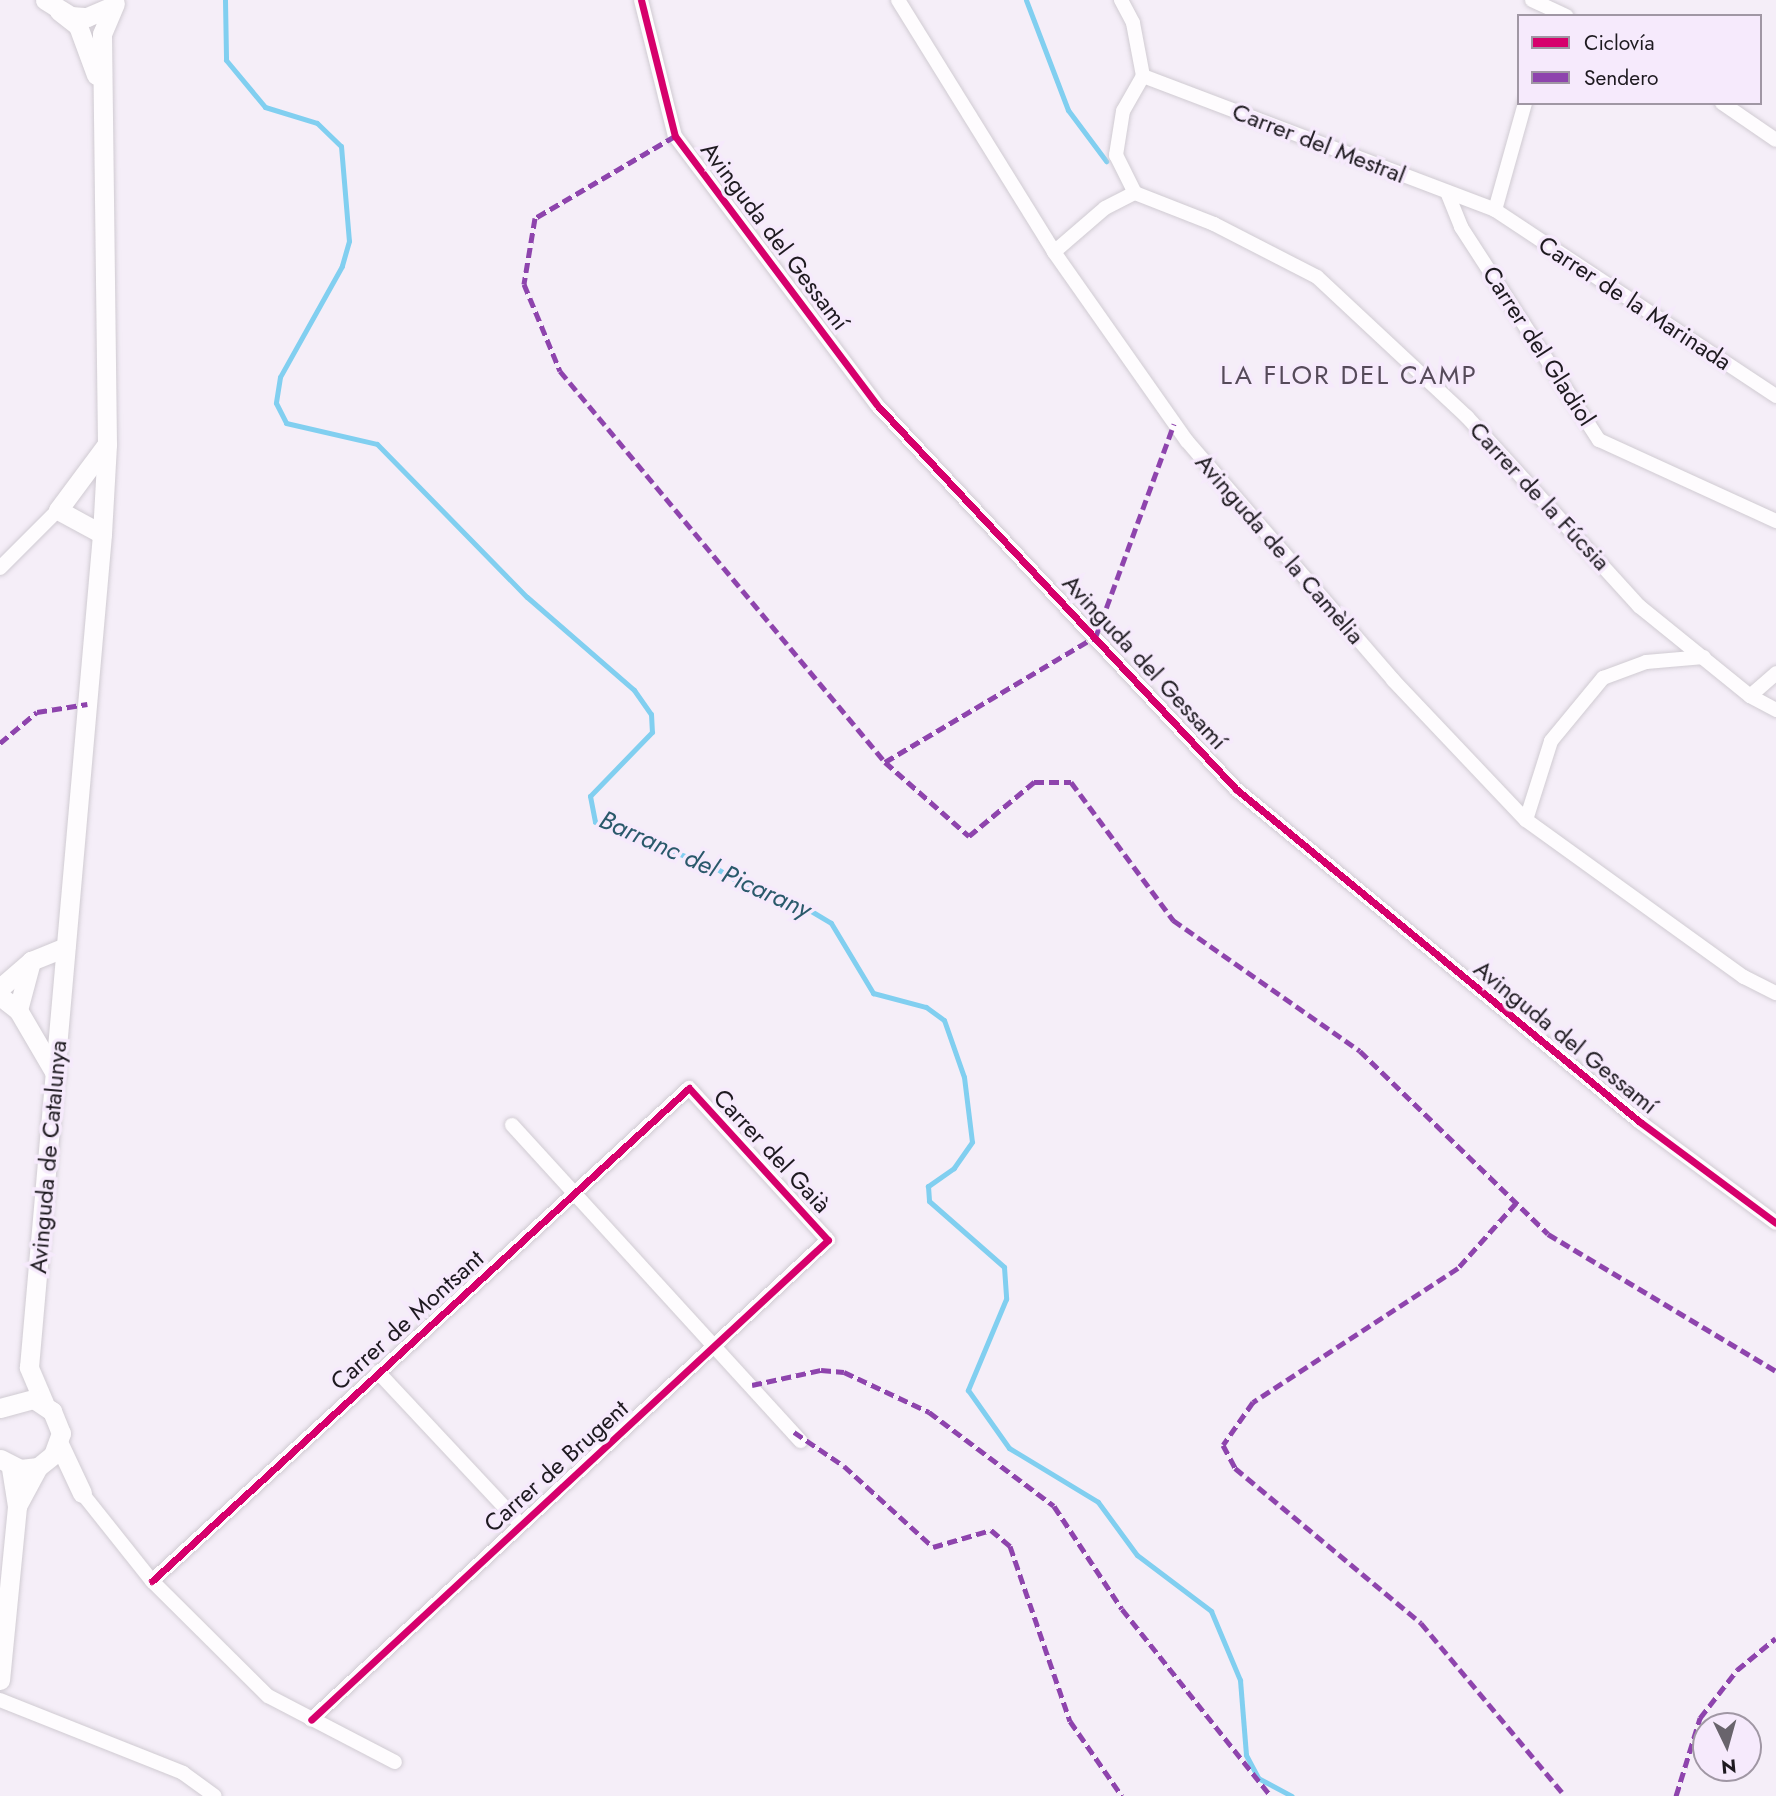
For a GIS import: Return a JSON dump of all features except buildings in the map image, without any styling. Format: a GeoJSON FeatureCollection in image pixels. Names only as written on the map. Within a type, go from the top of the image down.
{"type":"FeatureCollection","features":[{"type":"Feature","properties":{"kind":"street","name":"Avinguda del Gessamí"},"geometry":{"type":"LineString","coordinates":[[641,0],[676,136],[877,405],[1236,789],[1640,1122],[1776,1223]]}},
{"type":"Feature","properties":{"kind":"street","name":"Avinguda de la Camèlia"},"geometry":{"type":"LineString","coordinates":[[898,0],[1054,252],[1187,441],[1393,680],[1526,820],[1744,977],[1776,993]]}},
{"type":"Feature","properties":{"kind":"street"},"geometry":{"type":"LineString","coordinates":[[1054,252],[1105,208],[1135,193],[1116,155],[1123,111],[1143,76],[1133,23],[1121,0]]}},
{"type":"Feature","properties":{"kind":"street"},"geometry":{"type":"LineString","coordinates":[[1532,0],[1550,12]]}},
{"type":"Feature","properties":{"kind":"street"},"geometry":{"type":"LineString","coordinates":[[50,4],[87,17],[117,2]]}},
{"type":"Feature","properties":{"kind":"street"},"geometry":{"type":"LineString","coordinates":[[103,99],[102,34],[117,2]]}},
{"type":"Feature","properties":{"kind":"street"},"geometry":{"type":"LineString","coordinates":[[50,4],[87,42],[103,99]]}},
{"type":"Feature","properties":{"kind":"street","name":"Carrer del Mestral"},"geometry":{"type":"LineString","coordinates":[[1143,76],[1495,210]]}},
{"type":"Feature","properties":{"kind":"street","name":"Avinguda de Catalunya"},"geometry":{"type":"LineString","coordinates":[[29,1367],[102,534],[107,444],[103,99]]}},
{"type":"Feature","properties":{"kind":"street"},"geometry":{"type":"LineString","coordinates":[[1495,210],[1524,105]]}},
{"type":"Feature","properties":{"kind":"street"},"geometry":{"type":"LineString","coordinates":[[1725,105],[1776,140]]}},
{"type":"Feature","properties":{"kind":"street","name":"Carrer del Gladiol"},"geometry":{"type":"LineString","coordinates":[[1447,192],[1461,227],[1599,440],[1776,522]]}},
{"type":"Feature","properties":{"kind":"street","name":"Carrer de la Fúcsia"},"geometry":{"type":"LineString","coordinates":[[1135,193],[1214,224],[1317,277],[1476,426],[1639,606],[1750,696],[1776,710]]}},
{"type":"Feature","properties":{"kind":"street","name":"Carrer de la Marinada"},"geometry":{"type":"LineString","coordinates":[[1495,210],[1776,396]]}},
{"type":"Feature","properties":{"kind":"street"},"geometry":{"type":"LineString","coordinates":[[0,568],[58,510],[107,444]]}},
{"type":"Feature","properties":{"kind":"street"},"geometry":{"type":"LineString","coordinates":[[58,510],[102,534]]}},
{"type":"Feature","properties":{"kind":"street"},"geometry":{"type":"LineString","coordinates":[[1526,820],[1551,741],[1603,678],[1646,662],[1704,657]]}},
{"type":"Feature","properties":{"kind":"street"},"geometry":{"type":"LineString","coordinates":[[1750,696],[1776,673]]}},
{"type":"Feature","properties":{"kind":"street"},"geometry":{"type":"LineString","coordinates":[[0,988],[31,961],[65,947]]}},
{"type":"Feature","properties":{"kind":"street"},"geometry":{"type":"LineString","coordinates":[[19,1010],[31,961]]}},
{"type":"Feature","properties":{"kind":"street"},"geometry":{"type":"LineString","coordinates":[[0,996],[19,1010],[56,1075]]}},
{"type":"Feature","properties":{"kind":"street","name":"Carrer de Montsant"},"geometry":{"type":"LineString","coordinates":[[152,1581],[688,1088]]}},
{"type":"Feature","properties":{"kind":"street","name":"Carrer del Gaià"},"geometry":{"type":"LineString","coordinates":[[688,1088],[828,1240]]}},
{"type":"Feature","properties":{"kind":"street"},"geometry":{"type":"LineString","coordinates":[[512,1125],[802,1441]]}},
{"type":"Feature","properties":{"kind":"street","name":"Carrer de Brugent"},"geometry":{"type":"LineString","coordinates":[[311,1720],[520,1524],[717,1347],[828,1240]]}},
{"type":"Feature","properties":{"kind":"street"},"geometry":{"type":"LineString","coordinates":[[29,1367],[44,1404],[58,1421],[59,1444],[82,1493],[152,1581],[268,1696],[395,1762]]}},
{"type":"Feature","properties":{"kind":"street"},"geometry":{"type":"LineString","coordinates":[[3,1406],[29,1367]]}},
{"type":"Feature","properties":{"kind":"street"},"geometry":{"type":"LineString","coordinates":[[378,1372],[520,1524]]}},
{"type":"Feature","properties":{"kind":"street"},"geometry":{"type":"LineString","coordinates":[[3,1406],[24,1398],[44,1404]]}},
{"type":"Feature","properties":{"kind":"street"},"geometry":{"type":"LineString","coordinates":[[17,1506],[41,1465],[59,1444]]}},
{"type":"Feature","properties":{"kind":"street"},"geometry":{"type":"LineString","coordinates":[[0,1679],[17,1506],[3,1462],[41,1465],[82,1493]]}},
{"type":"Feature","properties":{"kind":"street"},"geometry":{"type":"LineString","coordinates":[[0,1700],[183,1773],[215,1796]]}},
{"type":"Feature","properties":{"kind":"waterway","name":"Barranc del Picarany"},"geometry":{"type":"LineString","coordinates":[[225,0],[226,60],[265,107],[317,123],[341,146],[349,241],[342,266],[280,377],[276,403],[286,423],[377,444],[527,597],[634,690],[651,714],[652,732],[590,796],[595,822],[714,867],[759,894],[806,908],[831,923],[873,993],[926,1007],[944,1020],[964,1077],[972,1142],[954,1168],[928,1186],[929,1201],[1004,1267],[1006,1299],[968,1390],[1009,1448],[1098,1502],[1137,1555],[1211,1611],[1240,1680],[1246,1755],[1258,1778],[1292,1796]]}},
{"type":"Feature","properties":{"kind":"waterway"},"geometry":{"type":"LineString","coordinates":[[1026,0],[1068,110],[1106,161]]}},
{"type":"Feature","properties":{"kind":"marked path"},"geometry":{"type":"LineString","coordinates":[[675,136],[535,218],[524,284],[560,371],[885,762],[969,836],[1034,782],[1071,782],[1173,920],[1360,1051],[1548,1234],[1776,1371]]}},
{"type":"Feature","properties":{"kind":"marked path"},"geometry":{"type":"LineString","coordinates":[[885,762],[1096,636],[1174,424]]}},
{"type":"Feature","properties":{"kind":"marked path"},"geometry":{"type":"LineString","coordinates":[[0,743],[37,712],[87,704]]}},
{"type":"Feature","properties":{"kind":"marked path"},"geometry":{"type":"LineString","coordinates":[[1516,1203],[1458,1268],[1253,1402],[1223,1445],[1235,1468],[1421,1623],[1565,1796]]}},
{"type":"Feature","properties":{"kind":"marked path"},"geometry":{"type":"LineString","coordinates":[[752,1385],[821,1370],[844,1372],[929,1412],[1054,1506],[1122,1609],[1271,1796]]}},
{"type":"Feature","properties":{"kind":"marked path"},"geometry":{"type":"LineString","coordinates":[[794,1432],[844,1466],[933,1547],[991,1530],[1010,1546],[1070,1721],[1122,1796]]}},
{"type":"Feature","properties":{"kind":"marked path"},"geometry":{"type":"LineString","coordinates":[[1676,1796],[1700,1718],[1737,1670],[1776,1638]]}},
{"type":"Feature","properties":{"kind":"cycle path"},"geometry":{"type":"LineString","coordinates":[[641,0],[675,136],[877,405],[1236,789],[1640,1122],[1776,1223]]}},
{"type":"Feature","properties":{"kind":"cycle path"},"geometry":{"type":"LineString","coordinates":[[152,1581],[689,1088],[828,1240],[311,1720]]}},
{"type":"Feature","properties":{"kind":"district","name":"LA FLOR DEL CAMP"},"geometry":{"type":"Point","coordinates":[1349,376]}}]}
